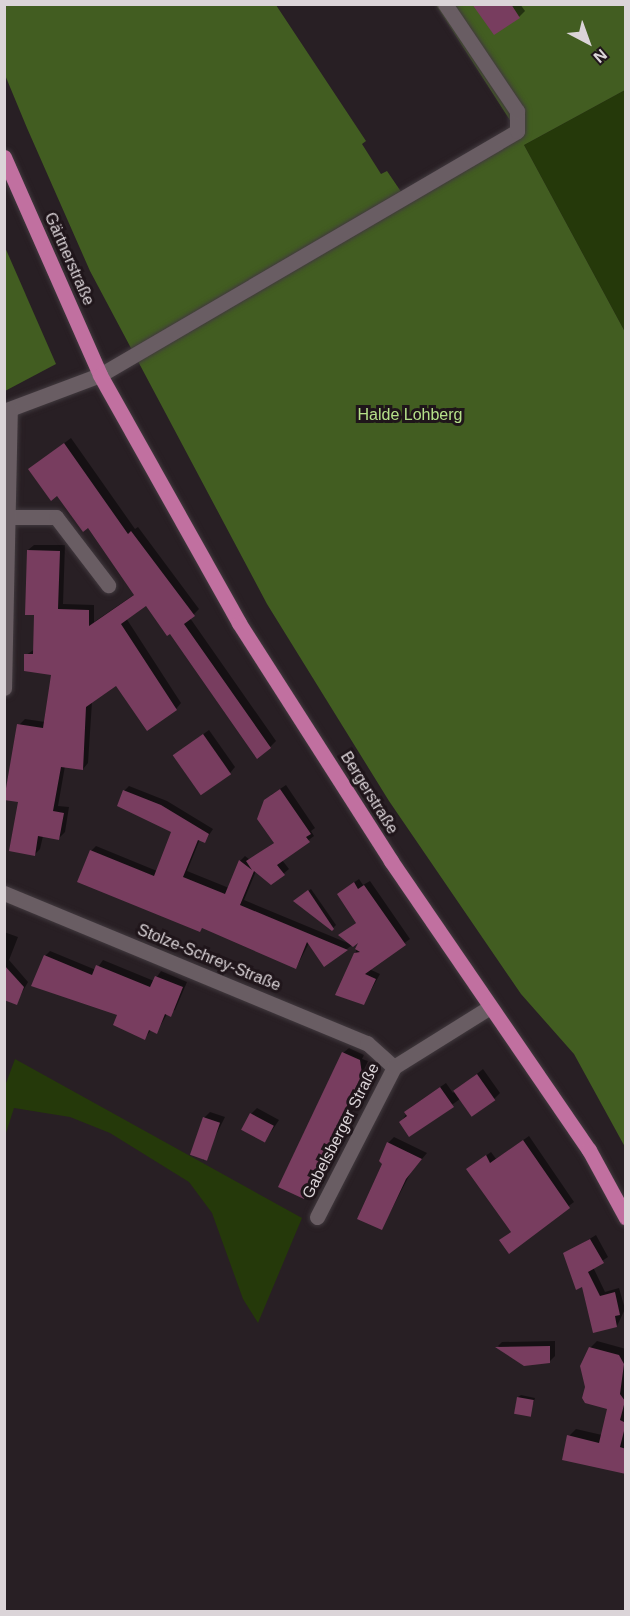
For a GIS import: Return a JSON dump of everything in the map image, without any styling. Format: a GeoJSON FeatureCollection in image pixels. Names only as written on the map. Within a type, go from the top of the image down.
{"type":"FeatureCollection","features":[{"type":"Feature","properties":{"kind":"main road","name":"Gärtnerstraße"},"geometry":{"type":"LineString","coordinates":[[4,157],[100,375]]}},
{"type":"Feature","properties":{"kind":"main road","name":"Bergerstraße"},"geometry":{"type":"LineString","coordinates":[[100,375],[239,622],[391,861],[595,1159],[626,1218]]}},
{"type":"Feature","properties":{"kind":"street"},"geometry":{"type":"LineString","coordinates":[[4,688],[7,411],[100,375],[517,131],[517,111],[446,4]]}},
{"type":"Feature","properties":{"kind":"street"},"geometry":{"type":"LineString","coordinates":[[7,517],[56,517],[108,585]]}},
{"type":"Feature","properties":{"kind":"street","name":"Stolze-Schrey-Straße"},"geometry":{"type":"LineString","coordinates":[[4,893],[367,1043],[394,1066]]}},
{"type":"Feature","properties":{"kind":"street","name":"Gabelsberger Straße"},"geometry":{"type":"LineString","coordinates":[[317,1217],[394,1066],[490,1007]]}},
{"type":"Feature","properties":{"kind":"green space","name":"Halde Lohberg"},"geometry":{"type":"Polygon","coordinates":[[[4,5],[276,5],[366,141],[362,144],[381,174],[387,171],[406,199],[513,125],[436,5],[625,5],[625,90],[524,145],[625,332],[625,1147],[574,1054],[521,994],[389,801],[267,604],[90,271],[27,128],[5,75],[4,5]]]}},
{"type":"Feature","properties":{"kind":"green space"},"geometry":{"type":"Polygon","coordinates":[[[625,90],[625,332],[524,145],[625,90]]]}},
{"type":"Feature","properties":{"kind":"green space"},"geometry":{"type":"Polygon","coordinates":[[[4,245],[56,364],[5,391],[4,391],[4,245]]]}},
{"type":"Feature","properties":{"kind":"green space"},"geometry":{"type":"Polygon","coordinates":[[[15,1059],[302,1218],[258,1323],[243,1299],[212,1213],[189,1182],[110,1133],[70,1117],[14,1108],[5,1136],[5,1086],[15,1059]]]}},
{"type":"Feature","properties":{"kind":"building"},"geometry":{"type":"Polygon","coordinates":[[[472,4],[511,4],[520,18],[494,35],[472,4]]]}},
{"type":"Feature","properties":{"kind":"building"},"geometry":{"type":"Polygon","coordinates":[[[64,443],[128,534],[131,531],[195,616],[184,624],[271,748],[257,759],[170,634],[167,636],[146,606],[121,624],[177,710],[147,731],[116,686],[86,707],[83,770],[61,767],[53,811],[64,813],[59,840],[38,836],[35,856],[9,851],[18,802],[4,800],[17,724],[43,728],[51,675],[24,671],[24,654],[33,654],[34,615],[25,615],[27,550],[60,551],[58,609],[89,610],[89,626],[134,595],[88,528],[83,532],[57,496],[51,501],[28,469],[64,443]]]}},
{"type":"Feature","properties":{"kind":"building"},"geometry":{"type":"Polygon","coordinates":[[[203,734],[231,774],[201,795],[173,755],[203,734]]]}},
{"type":"Feature","properties":{"kind":"building"},"geometry":{"type":"Polygon","coordinates":[[[280,789],[311,834],[306,837],[310,842],[277,865],[285,875],[271,885],[254,871],[240,905],[348,950],[324,967],[307,942],[296,969],[202,928],[200,932],[77,882],[90,850],[154,876],[171,832],[117,806],[123,790],[161,805],[209,834],[205,843],[198,840],[183,877],[225,894],[239,860],[252,870],[246,861],[274,843],[257,819],[264,800],[280,789]]]}},
{"type":"Feature","properties":{"kind":"building"},"geometry":{"type":"Polygon","coordinates":[[[354,882],[358,889],[364,885],[406,945],[365,974],[376,979],[364,1005],[335,995],[354,953],[360,952],[355,949],[358,943],[353,947],[338,935],[356,923],[337,894],[354,882]]]}},
{"type":"Feature","properties":{"kind":"building"},"geometry":{"type":"Polygon","coordinates":[[[308,890],[334,929],[332,931],[293,901],[308,890]]]}},
{"type":"Feature","properties":{"kind":"building"},"geometry":{"type":"Polygon","coordinates":[[[44,955],[92,975],[96,965],[150,987],[155,976],[183,987],[171,1017],[165,1014],[157,1034],[149,1030],[145,1040],[113,1025],[117,1015],[31,986],[44,955]]]}},
{"type":"Feature","properties":{"kind":"building"},"geometry":{"type":"Polygon","coordinates":[[[4,965],[24,987],[17,1005],[4,1000],[4,965]]]}},
{"type":"Feature","properties":{"kind":"building"},"geometry":{"type":"Polygon","coordinates":[[[342,1052],[360,1060],[362,1074],[304,1199],[278,1187],[342,1052]]]}},
{"type":"Feature","properties":{"kind":"building"},"geometry":{"type":"Polygon","coordinates":[[[477,1074],[495,1100],[472,1117],[453,1091],[477,1074]]]}},
{"type":"Feature","properties":{"kind":"building"},"geometry":{"type":"Polygon","coordinates":[[[440,1087],[454,1107],[409,1137],[399,1122],[407,1116],[404,1112],[440,1087]]]}},
{"type":"Feature","properties":{"kind":"building"},"geometry":{"type":"Polygon","coordinates":[[[250,1113],[274,1126],[265,1142],[241,1130],[250,1113]]]}},
{"type":"Feature","properties":{"kind":"building"},"geometry":{"type":"Polygon","coordinates":[[[203,1117],[220,1123],[207,1161],[190,1155],[203,1117]]]}},
{"type":"Feature","properties":{"kind":"building"},"geometry":{"type":"Polygon","coordinates":[[[523,1140],[570,1208],[509,1254],[499,1240],[511,1232],[466,1169],[486,1155],[490,1163],[523,1140]]]}},
{"type":"Feature","properties":{"kind":"building"},"geometry":{"type":"Polygon","coordinates":[[[387,1142],[422,1159],[406,1179],[382,1230],[357,1219],[382,1164],[379,1161],[387,1142]]]}},
{"type":"Feature","properties":{"kind":"building"},"geometry":{"type":"Polygon","coordinates":[[[590,1239],[604,1263],[588,1272],[600,1296],[615,1292],[620,1315],[615,1316],[617,1327],[593,1333],[582,1287],[576,1290],[563,1253],[590,1239]]]}},
{"type":"Feature","properties":{"kind":"building"},"geometry":{"type":"Polygon","coordinates":[[[550,1346],[550,1363],[524,1366],[495,1347],[550,1346]]]}},
{"type":"Feature","properties":{"kind":"building"},"geometry":{"type":"Polygon","coordinates":[[[589,1347],[619,1355],[624,1364],[620,1394],[625,1401],[620,1420],[626,1423],[620,1447],[626,1449],[626,1474],[562,1460],[567,1435],[599,1443],[607,1409],[585,1403],[582,1398],[585,1387],[580,1366],[589,1347]]]}},
{"type":"Feature","properties":{"kind":"building"},"geometry":{"type":"Polygon","coordinates":[[[517,1397],[534,1400],[531,1417],[514,1414],[517,1397]]]}}]}
